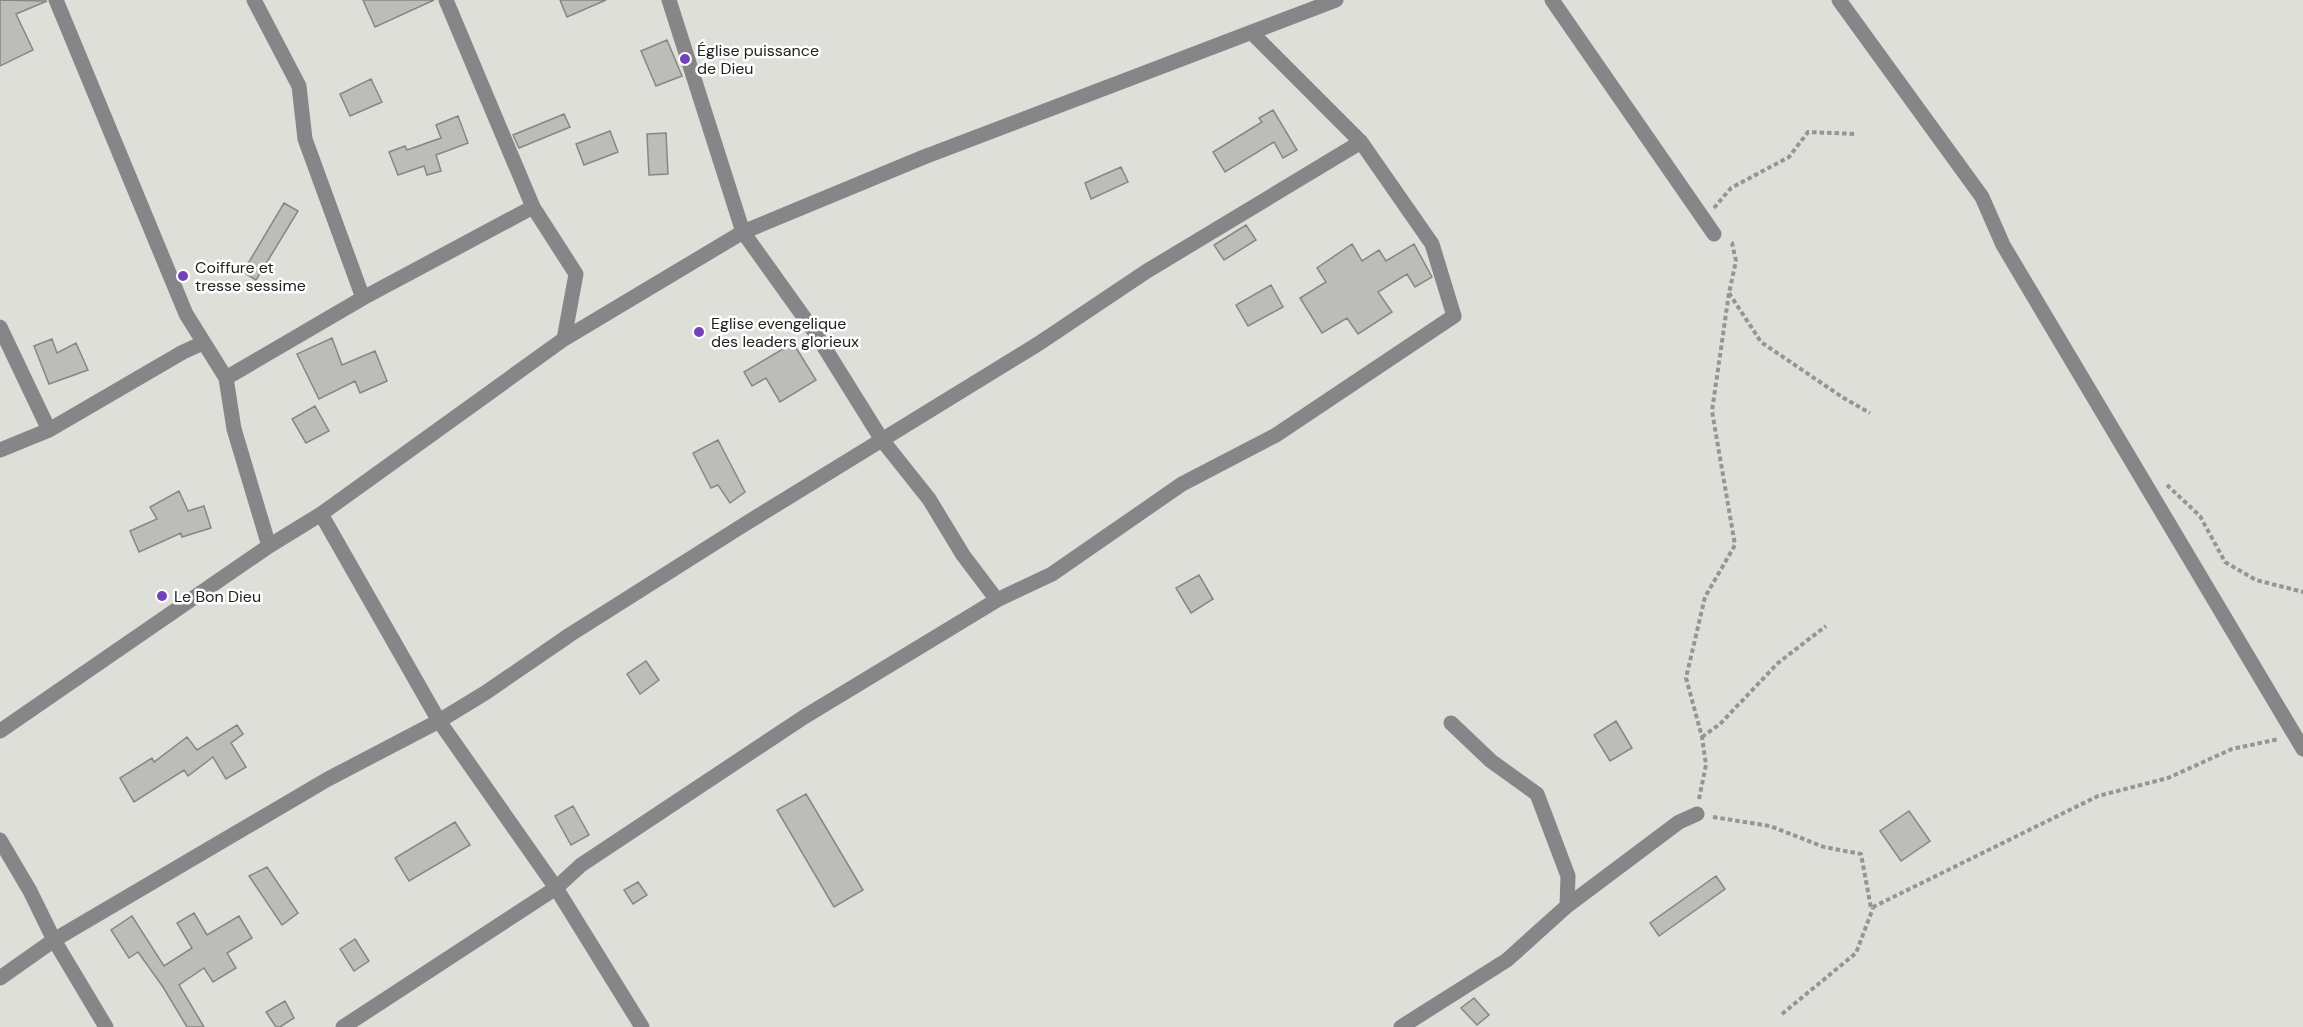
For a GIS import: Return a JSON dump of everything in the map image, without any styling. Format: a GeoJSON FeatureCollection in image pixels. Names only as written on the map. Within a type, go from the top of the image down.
{"type":"FeatureCollection","features":[{"type":"Feature","properties":{"kind":"street"},"geometry":{"type":"LineString","coordinates":[[56,0],[186,314],[202,343],[226,378],[234,429],[269,546]]}},
{"type":"Feature","properties":{"kind":"street"},"geometry":{"type":"LineString","coordinates":[[254,0],[299,86],[305,139],[363,298]]}},
{"type":"Feature","properties":{"kind":"street"},"geometry":{"type":"LineString","coordinates":[[446,0],[533,207],[576,274],[564,339]]}},
{"type":"Feature","properties":{"kind":"street"},"geometry":{"type":"LineString","coordinates":[[669,0],[743,232],[816,334],[882,440],[929,498],[963,555],[997,600]]}},
{"type":"Feature","properties":{"kind":"street"},"geometry":{"type":"LineString","coordinates":[[0,731],[269,546],[321,514],[564,339],[743,232],[924,157],[1336,0]]}},
{"type":"Feature","properties":{"kind":"street"},"geometry":{"type":"LineString","coordinates":[[1552,0],[1714,234]]}},
{"type":"Feature","properties":{"kind":"street"},"geometry":{"type":"LineString","coordinates":[[1839,0],[1982,197],[2003,245],[2299,743]]}},
{"type":"Feature","properties":{"kind":"street"},"geometry":{"type":"LineString","coordinates":[[343,1027],[556,888],[581,865],[804,717],[997,600],[1052,574],[1182,484],[1276,435],[1454,316],[1432,244],[1361,142],[1252,33]]}},
{"type":"Feature","properties":{"kind":"street"},"geometry":{"type":"LineString","coordinates":[[0,978],[54,939],[328,779],[439,721],[485,693],[581,627],[1038,344],[1148,271],[1361,142]]}},
{"type":"Feature","properties":{"kind":"street"},"geometry":{"type":"LineString","coordinates":[[226,378],[363,298],[533,207]]}},
{"type":"Feature","properties":{"kind":"street"},"geometry":{"type":"LineString","coordinates":[[0,327],[50,430]]}},
{"type":"Feature","properties":{"kind":"street"},"geometry":{"type":"LineString","coordinates":[[0,450],[50,430],[202,343]]}},
{"type":"Feature","properties":{"kind":"street"},"geometry":{"type":"LineString","coordinates":[[321,514],[439,721],[556,888],[642,1027]]}},
{"type":"Feature","properties":{"kind":"street"},"geometry":{"type":"LineString","coordinates":[[1451,723],[1491,760],[1537,794],[1568,876],[1568,906]]}},
{"type":"Feature","properties":{"kind":"street"},"geometry":{"type":"LineString","coordinates":[[1401,1027],[1507,960],[1568,906],[1679,822],[1697,814]]}},
{"type":"Feature","properties":{"kind":"street"},"geometry":{"type":"LineString","coordinates":[[0,840],[30,891],[54,939],[106,1027]]}},
{"type":"Feature","properties":{"kind":"path"},"geometry":{"type":"LineString","coordinates":[[1857,134],[1808,132],[1789,157],[1731,188],[1710,213],[1714,234],[1732,243],[1736,261],[1729,293],[1712,411],[1735,545],[1705,597],[1686,678],[1702,737],[1706,765],[1697,814],[1770,826],[1824,847],[1861,854],[1871,908],[1874,907]]}},
{"type":"Feature","properties":{"kind":"path"},"geometry":{"type":"LineString","coordinates":[[1729,293],[1761,342],[1842,397],[1870,413]]}},
{"type":"Feature","properties":{"kind":"path"},"geometry":{"type":"LineString","coordinates":[[2163,481],[2200,516],[2225,562],[2256,580],[2303,592]]}},
{"type":"Feature","properties":{"kind":"path"},"geometry":{"type":"LineString","coordinates":[[1702,737],[1720,724],[1778,663],[1826,626]]}},
{"type":"Feature","properties":{"kind":"path"},"geometry":{"type":"LineString","coordinates":[[1782,1014],[1856,953],[1874,907],[2098,795],[2168,778],[2232,749],[2299,743]]}},
{"type":"Feature","properties":{"kind":"building"},"geometry":{"type":"Polygon","coordinates":[[[0,0],[47,1],[16,14],[33,50],[0,66],[0,0]]]}},
{"type":"Feature","properties":{"kind":"building"},"geometry":{"type":"Polygon","coordinates":[[[363,0],[434,0],[375,27],[363,0]]]}},
{"type":"Feature","properties":{"kind":"building"},"geometry":{"type":"Polygon","coordinates":[[[560,0],[606,0],[567,17],[560,0]]]}},
{"type":"Feature","properties":{"kind":"building"},"geometry":{"type":"Polygon","coordinates":[[[667,40],[682,76],[656,86],[641,51],[667,40]]]}},
{"type":"Feature","properties":{"kind":"building"},"geometry":{"type":"Polygon","coordinates":[[[371,79],[382,102],[350,116],[340,94],[371,79]]]}},
{"type":"Feature","properties":{"kind":"building"},"geometry":{"type":"Polygon","coordinates":[[[1273,110],[1297,150],[1283,158],[1274,142],[1225,172],[1213,152],[1262,122],[1259,118],[1273,110]]]}},
{"type":"Feature","properties":{"kind":"building"},"geometry":{"type":"Polygon","coordinates":[[[564,114],[570,127],[519,148],[513,135],[564,114]]]}},
{"type":"Feature","properties":{"kind":"building"},"geometry":{"type":"Polygon","coordinates":[[[458,116],[468,143],[436,155],[441,171],[427,175],[424,166],[398,175],[389,152],[405,146],[407,150],[441,138],[436,125],[458,116]]]}},
{"type":"Feature","properties":{"kind":"building"},"geometry":{"type":"Polygon","coordinates":[[[610,131],[618,152],[584,165],[576,144],[610,131]]]}},
{"type":"Feature","properties":{"kind":"building"},"geometry":{"type":"Polygon","coordinates":[[[666,133],[668,174],[649,175],[647,134],[666,133]]]}},
{"type":"Feature","properties":{"kind":"building"},"geometry":{"type":"Polygon","coordinates":[[[1121,167],[1128,182],[1091,199],[1085,183],[1121,167]]]}},
{"type":"Feature","properties":{"kind":"building"},"geometry":{"type":"Polygon","coordinates":[[[284,203],[298,211],[256,280],[243,272],[284,203]]]}},
{"type":"Feature","properties":{"kind":"building"},"geometry":{"type":"Polygon","coordinates":[[[1246,225],[1256,240],[1224,260],[1214,245],[1246,225]]]}},
{"type":"Feature","properties":{"kind":"building"},"geometry":{"type":"Polygon","coordinates":[[[1352,244],[1362,261],[1379,250],[1386,261],[1414,244],[1432,277],[1415,287],[1407,274],[1378,292],[1392,312],[1358,334],[1347,318],[1322,333],[1300,298],[1326,282],[1317,268],[1352,244]]]}},
{"type":"Feature","properties":{"kind":"building"},"geometry":{"type":"Polygon","coordinates":[[[1271,285],[1283,307],[1248,326],[1236,305],[1271,285]]]}},
{"type":"Feature","properties":{"kind":"building"},"geometry":{"type":"Polygon","coordinates":[[[332,338],[342,365],[375,351],[387,381],[360,393],[355,381],[319,399],[297,354],[332,338]]]}},
{"type":"Feature","properties":{"kind":"building"},"geometry":{"type":"Polygon","coordinates":[[[52,339],[57,353],[76,343],[88,370],[49,384],[34,346],[52,339]]]}},
{"type":"Feature","properties":{"kind":"building"},"geometry":{"type":"Polygon","coordinates":[[[793,343],[816,380],[780,402],[766,378],[752,386],[744,372],[793,343]]]}},
{"type":"Feature","properties":{"kind":"building"},"geometry":{"type":"Polygon","coordinates":[[[315,406],[329,431],[306,443],[292,419],[315,406]]]}},
{"type":"Feature","properties":{"kind":"building"},"geometry":{"type":"Polygon","coordinates":[[[718,440],[745,492],[730,503],[718,485],[711,488],[693,453],[718,440]]]}},
{"type":"Feature","properties":{"kind":"building"},"geometry":{"type":"Polygon","coordinates":[[[179,491],[188,511],[204,506],[211,528],[182,537],[181,533],[139,552],[130,531],[157,519],[150,507],[179,491]]]}},
{"type":"Feature","properties":{"kind":"building"},"geometry":{"type":"Polygon","coordinates":[[[1199,575],[1213,599],[1191,613],[1176,588],[1199,575]]]}},
{"type":"Feature","properties":{"kind":"building"},"geometry":{"type":"Polygon","coordinates":[[[646,661],[659,680],[640,694],[627,674],[646,661]]]}},
{"type":"Feature","properties":{"kind":"building"},"geometry":{"type":"Polygon","coordinates":[[[1616,721],[1632,748],[1610,761],[1594,735],[1616,721]]]}},
{"type":"Feature","properties":{"kind":"building"},"geometry":{"type":"Polygon","coordinates":[[[237,725],[243,734],[231,743],[246,767],[226,779],[213,757],[188,776],[184,770],[134,802],[120,778],[152,758],[154,762],[187,737],[197,750],[237,725]]]}},
{"type":"Feature","properties":{"kind":"building"},"geometry":{"type":"Polygon","coordinates":[[[806,794],[863,890],[834,907],[777,810],[806,794]]]}},
{"type":"Feature","properties":{"kind":"building"},"geometry":{"type":"Polygon","coordinates":[[[573,806],[589,835],[571,845],[555,816],[573,806]]]}},
{"type":"Feature","properties":{"kind":"building"},"geometry":{"type":"Polygon","coordinates":[[[1909,811],[1930,841],[1901,861],[1880,831],[1909,811]]]}},
{"type":"Feature","properties":{"kind":"building"},"geometry":{"type":"Polygon","coordinates":[[[455,822],[470,845],[409,881],[395,858],[455,822]]]}},
{"type":"Feature","properties":{"kind":"building"},"geometry":{"type":"Polygon","coordinates":[[[267,867],[298,913],[282,925],[249,876],[267,867]]]}},
{"type":"Feature","properties":{"kind":"building"},"geometry":{"type":"Polygon","coordinates":[[[1716,876],[1725,889],[1659,936],[1650,923],[1716,876]]]}},
{"type":"Feature","properties":{"kind":"building"},"geometry":{"type":"Polygon","coordinates":[[[638,882],[647,895],[633,904],[624,890],[638,882]]]}},
{"type":"Feature","properties":{"kind":"building"},"geometry":{"type":"Polygon","coordinates":[[[194,913],[207,935],[239,916],[252,938],[227,953],[236,968],[213,982],[204,968],[179,985],[204,1027],[187,1027],[138,952],[129,958],[111,930],[132,916],[164,966],[192,948],[177,923],[194,913]]]}},
{"type":"Feature","properties":{"kind":"building"},"geometry":{"type":"Polygon","coordinates":[[[355,939],[369,961],[354,971],[340,949],[355,939]]]}},
{"type":"Feature","properties":{"kind":"building"},"geometry":{"type":"Polygon","coordinates":[[[1474,998],[1489,1015],[1477,1025],[1461,1008],[1474,998]]]}},
{"type":"Feature","properties":{"kind":"building"},"geometry":{"type":"Polygon","coordinates":[[[285,1001],[294,1018],[276,1027],[266,1012],[285,1001]]]}},
{"type":"Feature","properties":{"kind":"place","name":"Église puissance de Dieu"},"geometry":{"type":"Point","coordinates":[685,59]}},
{"type":"Feature","properties":{"kind":"place","name":"Coiffure et tresse sessime"},"geometry":{"type":"Point","coordinates":[183,276]}},
{"type":"Feature","properties":{"kind":"place","name":"Eglise evengelique des leaders glorieux"},"geometry":{"type":"Point","coordinates":[699,332]}},
{"type":"Feature","properties":{"kind":"place","name":"Le Bon Dieu"},"geometry":{"type":"Point","coordinates":[162,596]}}]}
